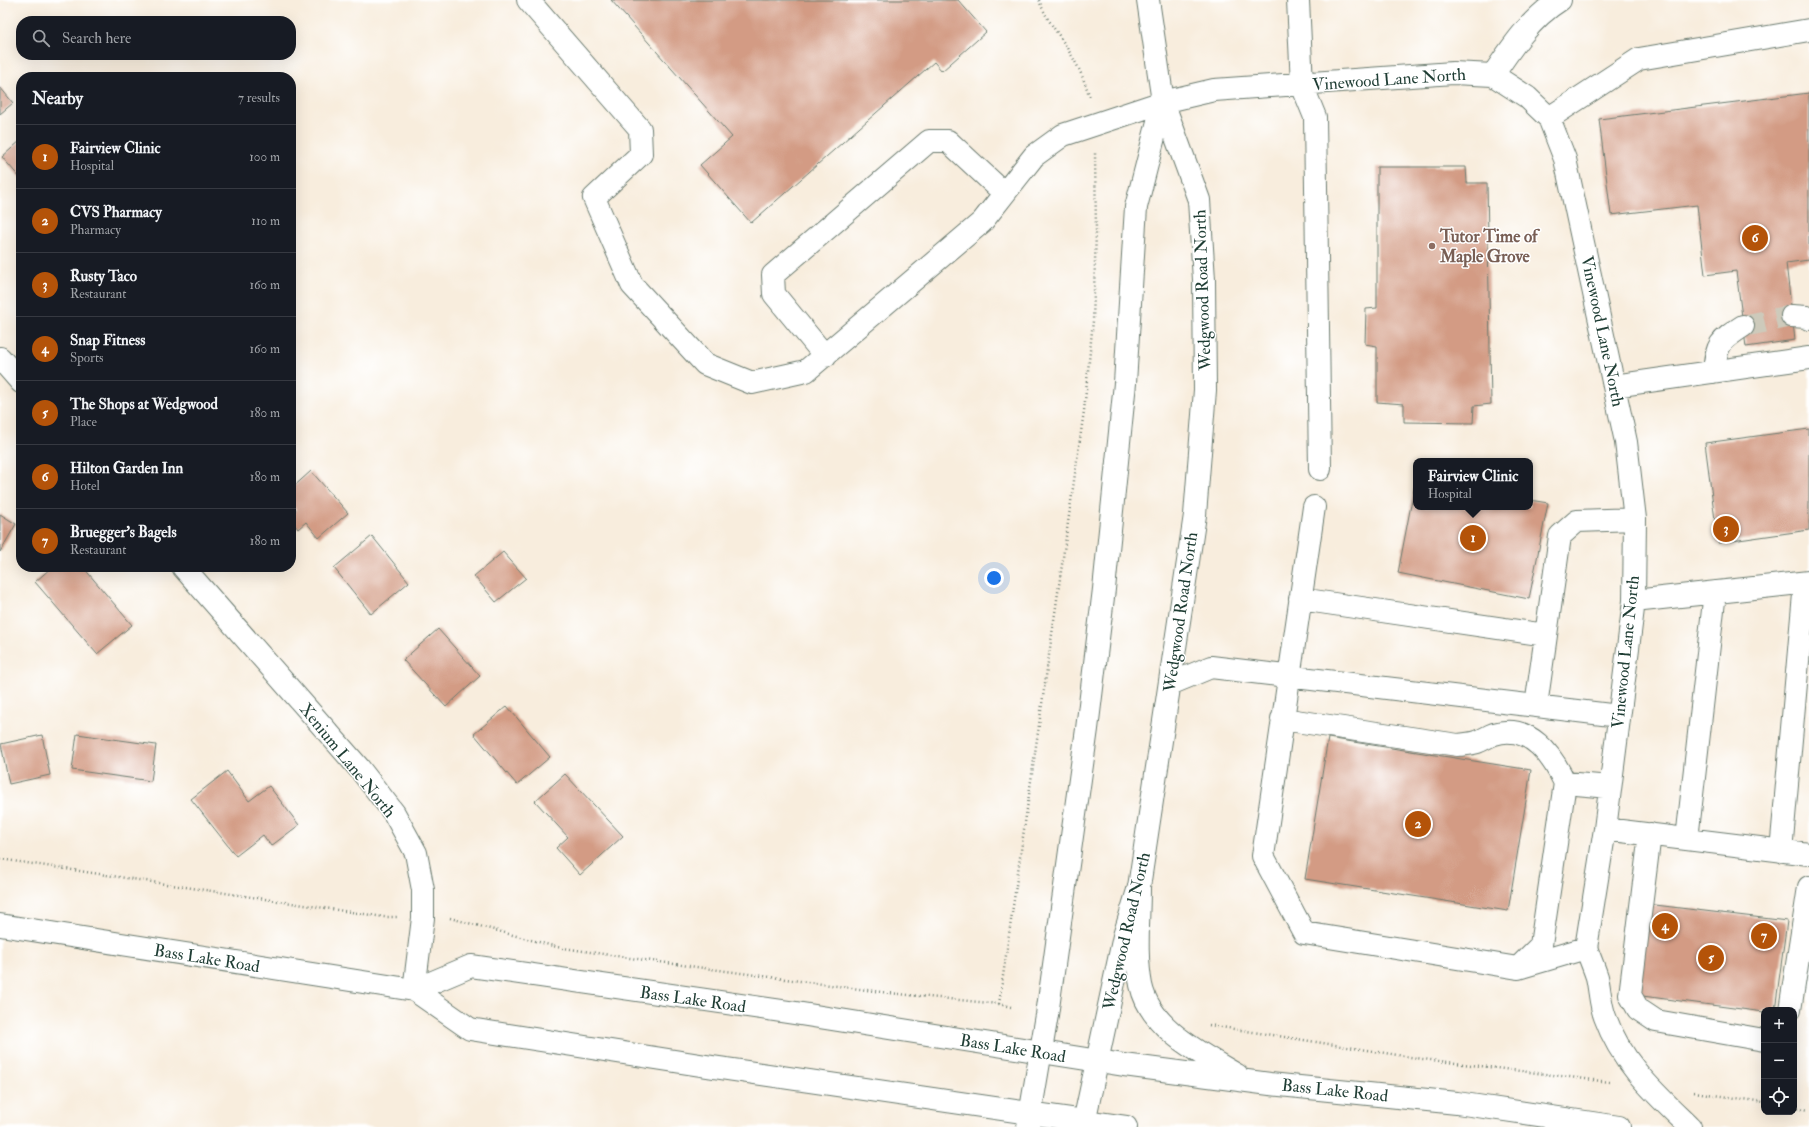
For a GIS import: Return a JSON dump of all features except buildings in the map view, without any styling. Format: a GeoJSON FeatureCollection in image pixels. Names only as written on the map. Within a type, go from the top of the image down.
{"type":"FeatureCollection","features":[{"type":"Feature","properties":{"kind":"street","name":"Vinewood Lane North"},"geometry":{"type":"LineString","coordinates":[[528,0],[640,129],[641,154],[594,198],[632,284],[705,364],[752,383],[806,371],[826,356],[982,222],[1034,156],[1063,134],[1094,126],[1163,102],[1214,90],[1302,85],[1453,73],[1494,76],[1527,97],[1549,118],[1565,159],[1626,442],[1635,519],[1634,601],[1605,829],[1586,948]]}},
{"type":"Feature","properties":{"kind":"street","name":"Wedgwood Road North"},"geometry":{"type":"LineString","coordinates":[[1084,1124],[1124,936],[1139,887],[1195,515],[1205,390],[1204,280],[1199,200],[1163,102],[1148,0]]}},
{"type":"Feature","properties":{"kind":"street"},"geometry":{"type":"LineString","coordinates":[[1298,0],[1302,85],[1315,117],[1320,469]]}},
{"type":"Feature","properties":{"kind":"street"},"geometry":{"type":"LineString","coordinates":[[1494,76],[1513,44],[1550,6],[1560,0]]}},
{"type":"Feature","properties":{"kind":"street"},"geometry":{"type":"LineString","coordinates":[[1549,118],[1639,59],[1809,30]]}},
{"type":"Feature","properties":{"kind":"street","name":"Wedgwood Road North"},"geometry":{"type":"LineString","coordinates":[[1030,1120],[1087,729],[1105,581],[1125,383],[1136,207],[1163,102]]}},
{"type":"Feature","properties":{"kind":"street"},"geometry":{"type":"LineString","coordinates":[[826,356],[774,294],[773,275],[929,141],[948,141],[1004,193]]}},
{"type":"Feature","properties":{"kind":"street"},"geometry":{"type":"LineString","coordinates":[[1714,372],[1716,352],[1725,338],[1743,326]]}},
{"type":"Feature","properties":{"kind":"street"},"geometry":{"type":"LineString","coordinates":[[0,358],[16,376]]}},
{"type":"Feature","properties":{"kind":"street"},"geometry":{"type":"LineString","coordinates":[[1614,386],[1809,358]]}},
{"type":"Feature","properties":{"kind":"street"},"geometry":{"type":"LineString","coordinates":[[1314,508],[1288,675],[1263,856],[1304,933],[1518,968],[1586,948],[1596,977],[1604,1015],[1616,1043],[1628,1062],[1648,1086],[1690,1127]]}},
{"type":"Feature","properties":{"kind":"street"},"geometry":{"type":"LineString","coordinates":[[1536,706],[1560,536],[1578,521],[1635,519]]}},
{"type":"Feature","properties":{"kind":"street","name":"Xenium Lane North"},"geometry":{"type":"LineString","coordinates":[[187,572],[360,768],[394,813],[416,853],[423,890],[423,918],[414,990]]}},
{"type":"Feature","properties":{"kind":"street"},"geometry":{"type":"LineString","coordinates":[[1634,601],[1807,583],[1781,851]]}},
{"type":"Feature","properties":{"kind":"street"},"geometry":{"type":"LineString","coordinates":[[1687,839],[1715,592]]}},
{"type":"Feature","properties":{"kind":"street"},"geometry":{"type":"LineString","coordinates":[[1300,599],[1546,635]]}},
{"type":"Feature","properties":{"kind":"street"},"geometry":{"type":"LineString","coordinates":[[1170,684],[1211,667],[1288,675],[1619,716]]}},
{"type":"Feature","properties":{"kind":"street"},"geometry":{"type":"LineString","coordinates":[[1282,719],[1458,745],[1477,742],[1500,733],[1525,735],[1534,740],[1553,760],[1565,783],[1541,945],[1518,968]]}},
{"type":"Feature","properties":{"kind":"street"},"geometry":{"type":"LineString","coordinates":[[1565,783],[1610,787]]}},
{"type":"Feature","properties":{"kind":"street"},"geometry":{"type":"LineString","coordinates":[[1605,829],[1809,854]]}},
{"type":"Feature","properties":{"kind":"street"},"geometry":{"type":"LineString","coordinates":[[1650,834],[1630,995],[1638,1009],[1656,1021],[1761,1039]]}},
{"type":"Feature","properties":{"kind":"street"},"geometry":{"type":"LineString","coordinates":[[1139,887],[1138,962],[1142,987],[1148,1003],[1158,1017],[1183,1040],[1201,1054],[1245,1080]]}},
{"type":"Feature","properties":{"kind":"street"},"geometry":{"type":"LineString","coordinates":[[1790,1007],[1809,887]]}},
{"type":"Feature","properties":{"kind":"street","name":"Bass Lake Road"},"geometry":{"type":"LineString","coordinates":[[0,925],[414,990],[470,1029],[713,1067],[1030,1120],[1126,1127]]}},
{"type":"Feature","properties":{"kind":"street","name":"Bass Lake Road"},"geometry":{"type":"LineString","coordinates":[[414,990],[471,966],[794,1013],[1098,1061],[1245,1080],[1457,1103],[1619,1127]]}},
{"type":"Feature","properties":{"kind":"path"},"geometry":{"type":"LineString","coordinates":[[999,1004],[1084,411],[1092,321],[1096,160],[1091,100],[1083,78],[1070,52],[1052,26],[1039,0]]}},
{"type":"Feature","properties":{"kind":"path"},"geometry":{"type":"LineString","coordinates":[[0,859],[384,917],[448,918],[557,947],[630,958],[889,994],[999,1004],[1011,1007]]}},
{"type":"Feature","properties":{"kind":"path"},"geometry":{"type":"LineString","coordinates":[[1201,1023],[1430,1060],[1648,1086]]}},
{"type":"Feature","properties":{"kind":"path"},"geometry":{"type":"LineString","coordinates":[[1690,1091],[1761,1102]]}},
{"type":"Feature","properties":{"kind":"path"},"geometry":{"type":"LineString","coordinates":[[1797,1108],[1809,1110]]}},
{"type":"Feature","properties":{"kind":"tunnel"},"geometry":{"type":"LineString","coordinates":[[1743,326],[1792,316]]}},
{"type":"Feature","properties":{"kind":"place","name":"Hilton Garden Inn"},"geometry":{"type":"Point","coordinates":[1755,238]}},
{"type":"Feature","properties":{"kind":"place","name":"Tutor Time of Maple Grove"},"geometry":{"type":"Point","coordinates":[1432,246]}},
{"type":"Feature","properties":{"kind":"place","name":"Rusty Taco"},"geometry":{"type":"Point","coordinates":[1726,529]}},
{"type":"Feature","properties":{"kind":"place","name":"Fairview Clinic"},"geometry":{"type":"Point","coordinates":[1473,538]}},
{"type":"Feature","properties":{"kind":"place","name":"CVS Pharmacy"},"geometry":{"type":"Point","coordinates":[1418,824]}},
{"type":"Feature","properties":{"kind":"place","name":"Snap Fitness"},"geometry":{"type":"Point","coordinates":[1665,926]}},
{"type":"Feature","properties":{"kind":"place","name":"Bruegger's Bagels"},"geometry":{"type":"Point","coordinates":[1764,936]}},
{"type":"Feature","properties":{"kind":"place","name":"The Shops at Wedgwood"},"geometry":{"type":"Point","coordinates":[1711,958]}}]}
